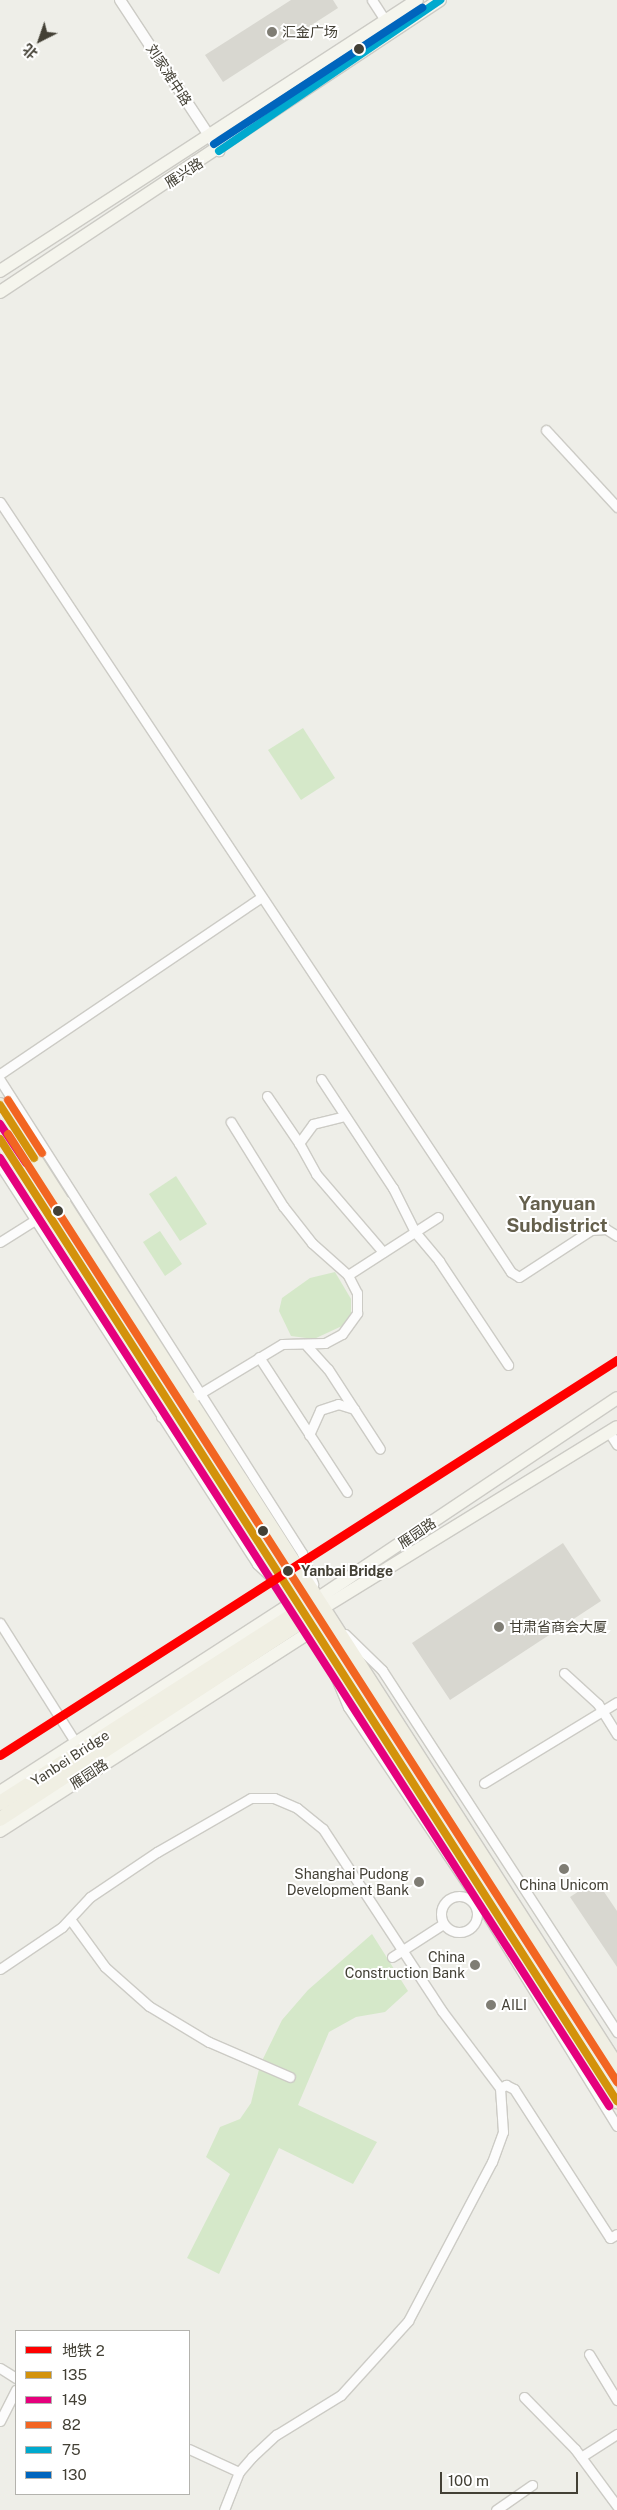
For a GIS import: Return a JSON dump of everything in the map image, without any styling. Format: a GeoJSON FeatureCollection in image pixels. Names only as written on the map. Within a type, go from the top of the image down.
{"type":"FeatureCollection","features":[{"type":"Feature","properties":{"kind":"main road","name":"雁兴路"},"geometry":{"type":"LineString","coordinates":[[0,292],[219,151],[388,26],[417,0]]}},
{"type":"Feature","properties":{"kind":"main road","name":"雁兴路"},"geometry":{"type":"LineString","coordinates":[[0,271],[209,136],[388,26],[440,0]]}},
{"type":"Feature","properties":{"kind":"main road"},"geometry":{"type":"LineString","coordinates":[[0,1105],[68,1198],[195,1396],[321,1604],[617,2066]]}},
{"type":"Feature","properties":{"kind":"main road"},"geometry":{"type":"LineString","coordinates":[[0,1140],[42,1216],[173,1409],[305,1614],[480,1901],[617,2101]]}},
{"type":"Feature","properties":{"kind":"main road","name":"雁园路"},"geometry":{"type":"LineString","coordinates":[[0,1792],[76,1742],[321,1604],[617,1398]]}},
{"type":"Feature","properties":{"kind":"main road","name":"雁园路"},"geometry":{"type":"LineString","coordinates":[[139,1714],[613,1430]]}},
{"type":"Feature","properties":{"kind":"main road","name":"雁园路"},"geometry":{"type":"LineString","coordinates":[[136,1732],[305,1614]]}},
{"type":"Feature","properties":{"kind":"main road","name":"雁园路"},"geometry":{"type":"LineString","coordinates":[[0,1831],[305,1614]]}},
{"type":"Feature","properties":{"kind":"main road","name":"Yanbei Bridge"},"geometry":{"type":"LineString","coordinates":[[0,1803],[139,1714]]}},
{"type":"Feature","properties":{"kind":"main road","name":"Yanbei Bridge"},"geometry":{"type":"LineString","coordinates":[[0,1819],[136,1732]]}},
{"type":"Feature","properties":{"kind":"street","name":"刘家滩中路"},"geometry":{"type":"LineString","coordinates":[[120,0],[219,151]]}},
{"type":"Feature","properties":{"kind":"street"},"geometry":{"type":"LineString","coordinates":[[372,0],[388,26]]}},
{"type":"Feature","properties":{"kind":"street"},"geometry":{"type":"LineString","coordinates":[[546,430],[617,507]]}},
{"type":"Feature","properties":{"kind":"street"},"geometry":{"type":"LineString","coordinates":[[0,502],[511,1272],[519,1277],[591,1230],[606,1229],[617,1236]]}},
{"type":"Feature","properties":{"kind":"street"},"geometry":{"type":"LineString","coordinates":[[0,1074],[261,897]]}},
{"type":"Feature","properties":{"kind":"street"},"geometry":{"type":"LineString","coordinates":[[321,1079],[393,1188],[415,1232],[508,1365]]}},
{"type":"Feature","properties":{"kind":"street"},"geometry":{"type":"LineString","coordinates":[[0,1080],[68,1198],[0,1242]]}},
{"type":"Feature","properties":{"kind":"street"},"geometry":{"type":"LineString","coordinates":[[267,1096],[299,1143],[316,1174],[383,1252]]}},
{"type":"Feature","properties":{"kind":"street"},"geometry":{"type":"LineString","coordinates":[[299,1143],[318,1121],[345,1116]]}},
{"type":"Feature","properties":{"kind":"street"},"geometry":{"type":"LineString","coordinates":[[161,1417],[288,1342],[306,1346],[325,1343],[355,1322],[357,1293],[348,1275],[312,1243],[283,1206],[231,1122]]}},
{"type":"Feature","properties":{"kind":"street"},"geometry":{"type":"LineString","coordinates":[[0,1165],[42,1216],[161,1417],[257,1564],[305,1614]]}},
{"type":"Feature","properties":{"kind":"street"},"geometry":{"type":"LineString","coordinates":[[348,1275],[438,1217]]}},
{"type":"Feature","properties":{"kind":"street"},"geometry":{"type":"LineString","coordinates":[[306,1346],[356,1410],[380,1449]]}},
{"type":"Feature","properties":{"kind":"street"},"geometry":{"type":"LineString","coordinates":[[260,1358],[347,1492]]}},
{"type":"Feature","properties":{"kind":"street"},"geometry":{"type":"LineString","coordinates":[[309,1435],[314,1416],[328,1405],[356,1410]]}},
{"type":"Feature","properties":{"kind":"street"},"geometry":{"type":"LineString","coordinates":[[613,1430],[617,1445]]}},
{"type":"Feature","properties":{"kind":"street"},"geometry":{"type":"LineString","coordinates":[[321,1604],[382,1670],[617,2032]]}},
{"type":"Feature","properties":{"kind":"street"},"geometry":{"type":"LineString","coordinates":[[0,1623],[76,1742]]}},
{"type":"Feature","properties":{"kind":"street"},"geometry":{"type":"LineString","coordinates":[[564,1673],[602,1711],[617,1734]]}},
{"type":"Feature","properties":{"kind":"street"},"geometry":{"type":"LineString","coordinates":[[484,1782],[617,1702]]}},
{"type":"Feature","properties":{"kind":"street"},"geometry":{"type":"LineString","coordinates":[[1,1966],[70,1919],[90,1897],[217,1814],[250,1798],[274,1798],[297,1808],[323,1829],[403,1950],[500,2088],[502,2132],[492,2162],[408,2321],[341,2395],[276,2435],[239,2472],[224,2510]]}},
{"type":"Feature","properties":{"kind":"street"},"geometry":{"type":"LineString","coordinates":[[480,1901],[503,1888]]}},
{"type":"Feature","properties":{"kind":"street"},"geometry":{"type":"LineString","coordinates":[[480,1901],[477,1918],[469,1930],[455,1932],[443,1924],[441,1910],[449,1898],[464,1896],[480,1901],[617,2126]]}},
{"type":"Feature","properties":{"kind":"street"},"geometry":{"type":"LineString","coordinates":[[70,1919],[105,1966],[150,2006],[209,2042],[290,2077]]}},
{"type":"Feature","properties":{"kind":"street"},"geometry":{"type":"LineString","coordinates":[[392,1957],[443,1924]]}},
{"type":"Feature","properties":{"kind":"street"},"geometry":{"type":"LineString","coordinates":[[500,2088],[506,2085],[514,2089],[610,2238],[617,2234]]}},
{"type":"Feature","properties":{"kind":"street"},"geometry":{"type":"LineString","coordinates":[[589,2354],[617,2400]]}},
{"type":"Feature","properties":{"kind":"street"},"geometry":{"type":"LineString","coordinates":[[0,2368],[15,2377]]}},
{"type":"Feature","properties":{"kind":"street"},"geometry":{"type":"LineString","coordinates":[[0,2421],[15,2392]]}},
{"type":"Feature","properties":{"kind":"street"},"geometry":{"type":"LineString","coordinates":[[524,2397],[581,2457],[617,2506]]}},
{"type":"Feature","properties":{"kind":"street"},"geometry":{"type":"LineString","coordinates":[[581,2457],[617,2434]]}},
{"type":"Feature","properties":{"kind":"street"},"geometry":{"type":"LineString","coordinates":[[190,2449],[239,2472]]}},
{"type":"Feature","properties":{"kind":"street"},"geometry":{"type":"LineString","coordinates":[[496,2510],[532,2485]]}},
{"type":"Feature","properties":{"kind":"green space"},"geometry":{"type":"Polygon","coordinates":[[[303,728],[335,778],[301,800],[268,750],[303,728]]]}},
{"type":"Feature","properties":{"kind":"green space"},"geometry":{"type":"Polygon","coordinates":[[[176,1176],[207,1224],[180,1241],[149,1194],[176,1176]]]}},
{"type":"Feature","properties":{"kind":"green space"},"geometry":{"type":"Polygon","coordinates":[[[160,1231],[182,1264],[165,1276],[143,1242],[160,1231]]]}},
{"type":"Feature","properties":{"kind":"green space"},"geometry":{"type":"Polygon","coordinates":[[[335,1272],[351,1299],[351,1314],[342,1326],[314,1339],[291,1336],[279,1311],[282,1298],[310,1278],[335,1272]]]}},
{"type":"Feature","properties":{"kind":"green space"},"geometry":{"type":"Polygon","coordinates":[[[372,1934],[408,1991],[385,2012],[356,2017],[329,2032],[298,2105],[377,2142],[353,2184],[279,2148],[219,2274],[187,2258],[230,2174],[206,2157],[220,2127],[240,2119],[251,2103],[260,2065],[282,2020],[308,1990],[372,1934]]]}},
{"type":"Feature","properties":{"kind":"building","name":"汇金广场"},"geometry":{"type":"Polygon","coordinates":[[[291,0],[333,0],[338,8],[223,82],[205,55],[291,0]]]}},
{"type":"Feature","properties":{"kind":"building","name":"甘肃省商会大厦"},"geometry":{"type":"Polygon","coordinates":[[[563,1543],[601,1601],[450,1700],[412,1643],[563,1543]]]}},
{"type":"Feature","properties":{"kind":"building"},"geometry":{"type":"Polygon","coordinates":[[[596,1880],[617,1911],[617,1967],[570,1897],[596,1880]]]}},
{"type":"Feature","properties":{"kind":"metro line","name":"2"},"geometry":{"type":"LineString","coordinates":[[0,1755],[617,1360]]}},
{"type":"Feature","properties":{"kind":"transit line","name":"75"},"geometry":{"type":"LineString","coordinates":[[219,151],[440,0]]}},
{"type":"Feature","properties":{"kind":"transit line","name":"130"},"geometry":{"type":"LineString","coordinates":[[214,144],[422,8]]}},
{"type":"Feature","properties":{"kind":"transit line","name":"82"},"geometry":{"type":"LineString","coordinates":[[8,1100],[42,1153]]}},
{"type":"Feature","properties":{"kind":"transit line","name":"135"},"geometry":{"type":"LineString","coordinates":[[0,1105],[34,1158]]}},
{"type":"Feature","properties":{"kind":"transit line","name":"149"},"geometry":{"type":"LineString","coordinates":[[0,1124],[26,1163]]}},
{"type":"Feature","properties":{"kind":"transit line","name":"82"},"geometry":{"type":"LineString","coordinates":[[8,1134],[617,2082]]}},
{"type":"Feature","properties":{"kind":"transit line","name":"135"},"geometry":{"type":"LineString","coordinates":[[0,1139],[617,2101]]}},
{"type":"Feature","properties":{"kind":"transit line","name":"149"},"geometry":{"type":"LineString","coordinates":[[0,1158],[609,2106]]}},
{"type":"Feature","properties":{"kind":"place","name":"汇金广场"},"geometry":{"type":"Point","coordinates":[272,32]}},
{"type":"Feature","properties":{"kind":"place","name":"Yanbai Bridge"},"geometry":{"type":"Point","coordinates":[288,1571]}},
{"type":"Feature","properties":{"kind":"place","name":"甘肃省商会大厦"},"geometry":{"type":"Point","coordinates":[499,1627]}},
{"type":"Feature","properties":{"kind":"place","name":"China Unicom"},"geometry":{"type":"Point","coordinates":[564,1869]}},
{"type":"Feature","properties":{"kind":"place","name":"Shanghai Pudong Development Bank"},"geometry":{"type":"Point","coordinates":[419,1882]}},
{"type":"Feature","properties":{"kind":"place","name":"China Construction Bank"},"geometry":{"type":"Point","coordinates":[475,1965]}},
{"type":"Feature","properties":{"kind":"place","name":"AILI"},"geometry":{"type":"Point","coordinates":[491,2005]}},
{"type":"Feature","properties":{"kind":"district","name":"Yanyuan Subdistrict"},"geometry":{"type":"Point","coordinates":[557,1215]}}]}
